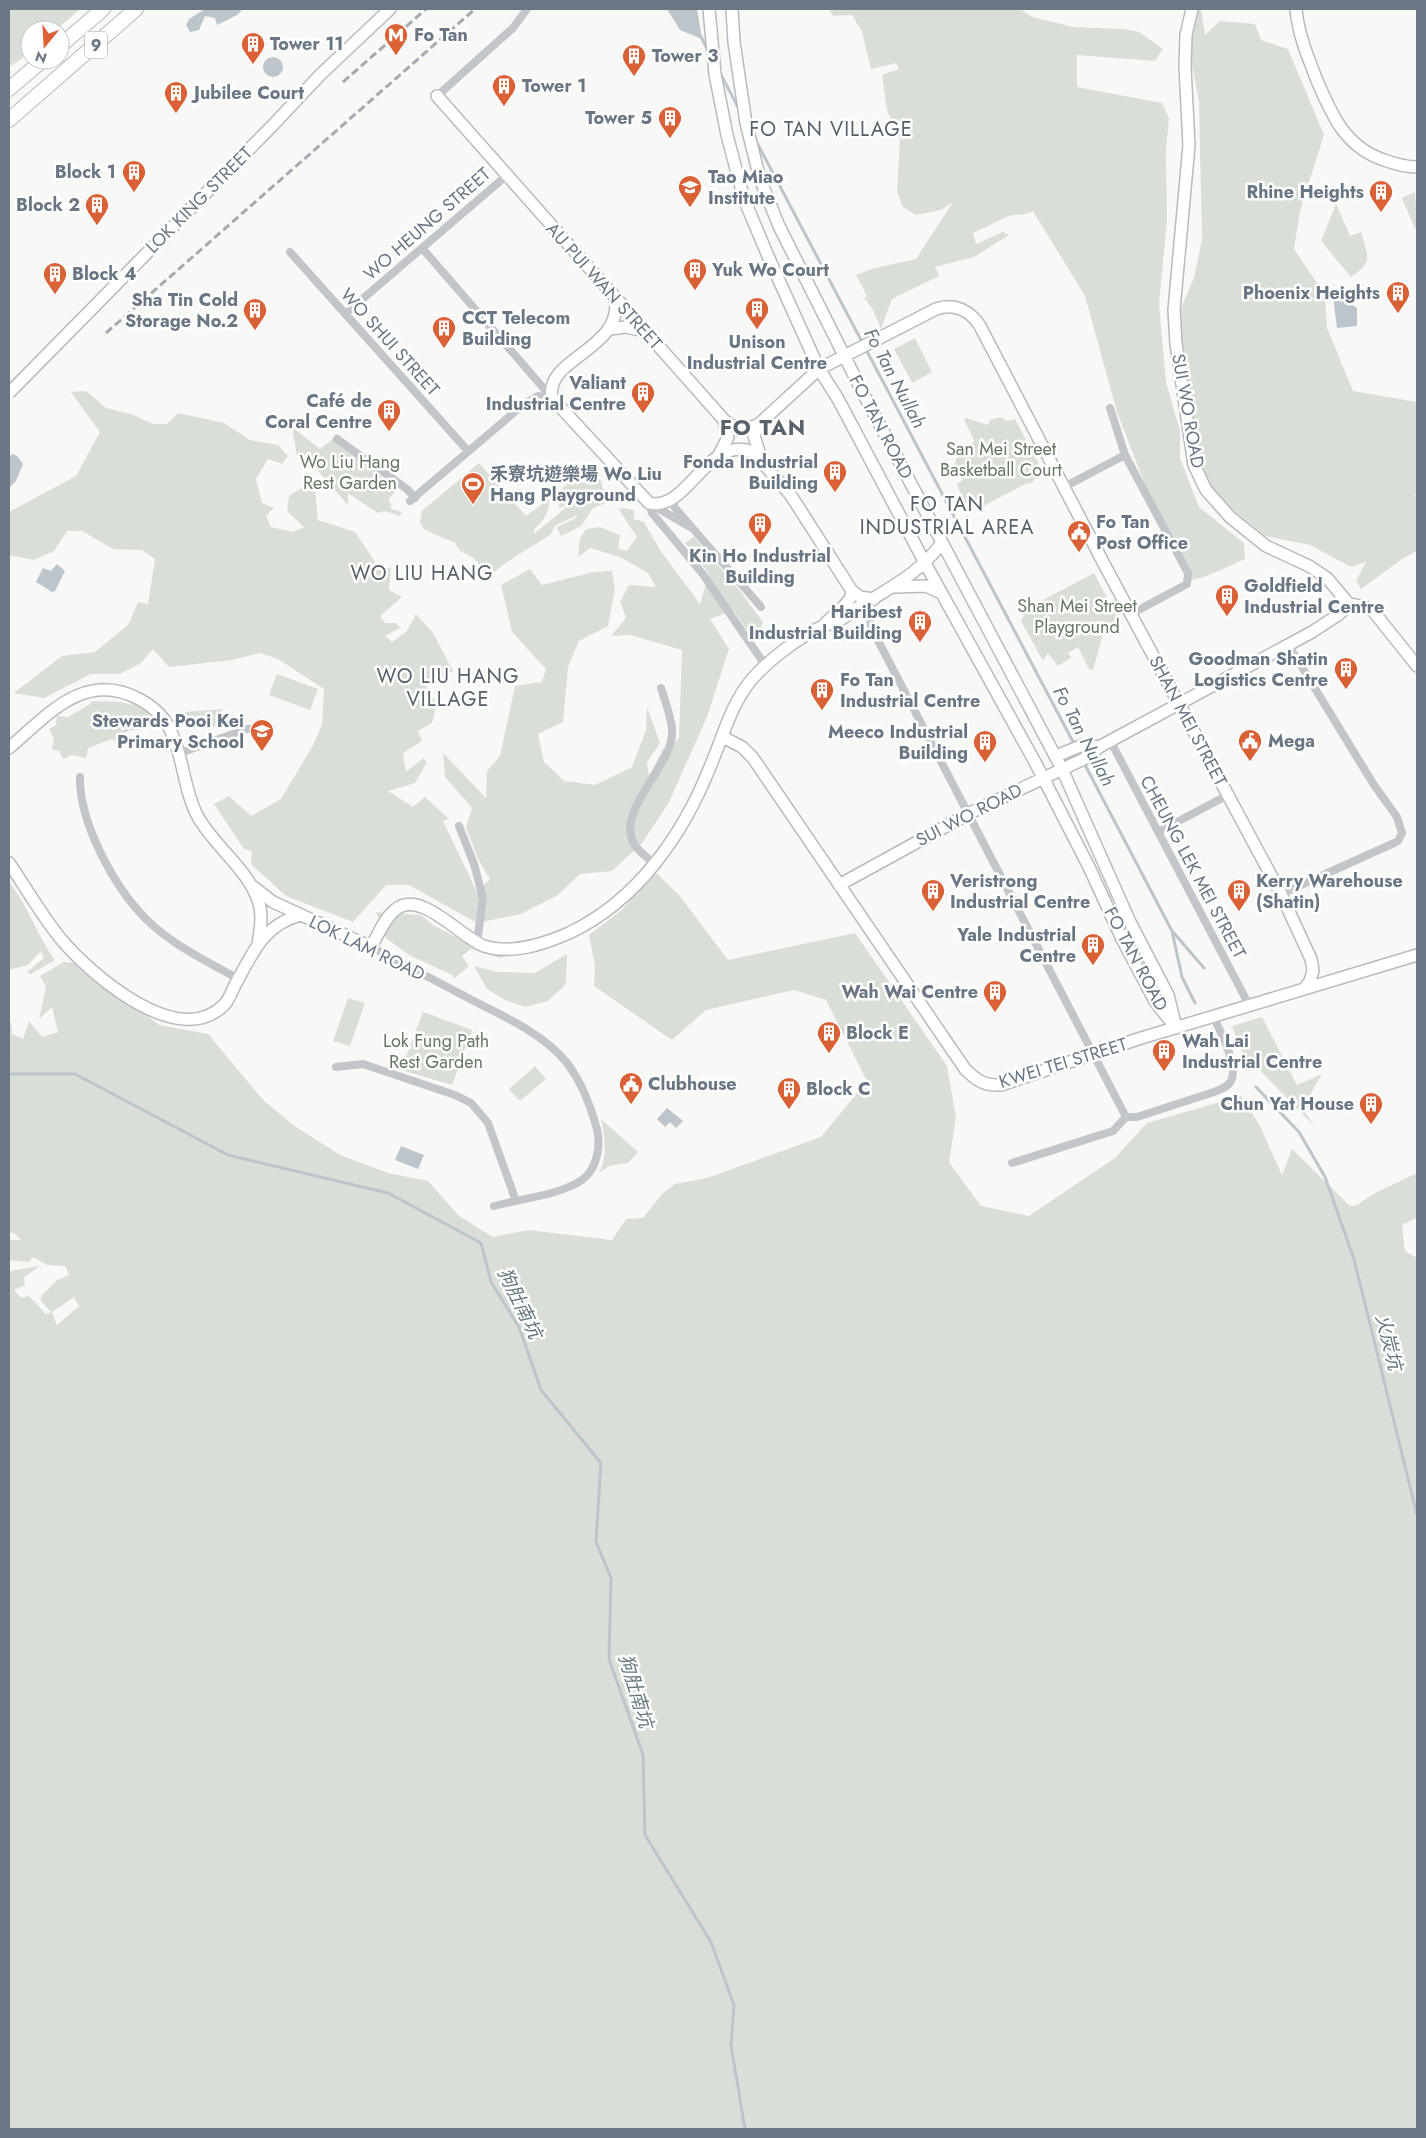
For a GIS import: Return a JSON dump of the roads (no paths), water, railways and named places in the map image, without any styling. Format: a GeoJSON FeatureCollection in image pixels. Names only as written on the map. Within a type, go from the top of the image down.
{"type":"FeatureCollection","features":[{"type":"Feature","properties":{"kind":"highway","name":"9"},"geometry":{"type":"LineString","coordinates":[[70,37],[103,9]]}},
{"type":"Feature","properties":{"kind":"highway","name":"9"},"geometry":{"type":"LineString","coordinates":[[9,120],[136,9]]}},
{"type":"Feature","properties":{"kind":"highway"},"geometry":{"type":"LineString","coordinates":[[9,89],[32,70]]}},
{"type":"Feature","properties":{"kind":"street","name":"LOK KING STREET"},"geometry":{"type":"LineString","coordinates":[[9,393],[320,75],[390,9]]}},
{"type":"Feature","properties":{"kind":"street"},"geometry":{"type":"LineString","coordinates":[[437,96],[513,28],[527,9]]}},
{"type":"Feature","properties":{"kind":"street","name":"FO TAN ROAD"},"geometry":{"type":"LineString","coordinates":[[709,9],[717,91],[726,135],[744,199],[819,368],[838,399],[1042,778],[1089,867],[1122,939],[1156,1003],[1176,1028]]}},
{"type":"Feature","properties":{"kind":"street","name":"FO TAN ROAD"},"geometry":{"type":"LineString","coordinates":[[732,9],[734,42],[743,108],[762,186],[779,226],[844,356],[1056,756],[1130,922],[1168,995],[1176,1028]]}},
{"type":"Feature","properties":{"kind":"street","name":"SUI WO ROAD"},"geometry":{"type":"LineString","coordinates":[[839,885],[970,813],[1075,763],[1095,748],[1111,742],[1289,646],[1330,621],[1349,604],[1327,578],[1309,566],[1266,546],[1230,517],[1206,490],[1194,465],[1176,344],[1174,310],[1189,145],[1185,59],[1186,35],[1192,9]]}},
{"type":"Feature","properties":{"kind":"street"},"geometry":{"type":"LineString","coordinates":[[1296,9],[1302,40],[1308,58],[1326,102],[1347,137],[1361,150],[1375,157],[1417,167]]}},
{"type":"Feature","properties":{"kind":"street","name":"AU PUI WAN STREET"},"geometry":{"type":"LineString","coordinates":[[437,96],[724,420],[730,425],[743,429],[758,424]]}},
{"type":"Feature","properties":{"kind":"street","name":"WO HEUNG STREET"},"geometry":{"type":"LineString","coordinates":[[345,314],[506,176]]}},
{"type":"Feature","properties":{"kind":"street"},"geometry":{"type":"LineString","coordinates":[[422,248],[552,398],[649,503],[693,529]]}},
{"type":"Feature","properties":{"kind":"street","name":"WO SHUI STREET"},"geometry":{"type":"LineString","coordinates":[[290,252],[468,451]]}},
{"type":"Feature","properties":{"kind":"street"},"geometry":{"type":"LineString","coordinates":[[552,398],[551,387],[559,374],[610,329],[617,309],[615,297]]}},
{"type":"Feature","properties":{"kind":"street","name":"SHAN MEI STREET"},"geometry":{"type":"LineString","coordinates":[[758,424],[819,368],[942,307],[957,308],[971,314],[980,326],[1281,894],[1311,958],[1313,970],[1310,981],[1304,988]]}},
{"type":"Feature","properties":{"kind":"street"},"geometry":{"type":"LineString","coordinates":[[610,329],[626,327],[645,331]]}},
{"type":"Feature","properties":{"kind":"street"},"geometry":{"type":"LineString","coordinates":[[337,439],[407,489],[413,500],[468,451],[530,400],[538,396],[552,398]]}},
{"type":"Feature","properties":{"kind":"street"},"geometry":{"type":"LineString","coordinates":[[1110,408],[1125,456],[1188,573],[1187,584],[1131,614]]}},
{"type":"Feature","properties":{"kind":"street"},"geometry":{"type":"LineString","coordinates":[[718,457],[728,437],[724,420]]}},
{"type":"Feature","properties":{"kind":"street"},"geometry":{"type":"LineString","coordinates":[[758,424],[754,436],[760,458]]}},
{"type":"Feature","properties":{"kind":"street"},"geometry":{"type":"LineString","coordinates":[[649,503],[657,505],[671,499],[726,450],[735,448],[753,452],[760,458],[804,513],[852,591],[860,597],[874,599]]}},
{"type":"Feature","properties":{"kind":"street"},"geometry":{"type":"LineString","coordinates":[[1064,487],[1125,456]]}},
{"type":"Feature","properties":{"kind":"street"},"geometry":{"type":"LineString","coordinates":[[671,499],[674,508],[761,607]]}},
{"type":"Feature","properties":{"kind":"street"},"geometry":{"type":"LineString","coordinates":[[649,503],[652,513],[702,573],[765,665]]}},
{"type":"Feature","properties":{"kind":"street"},"geometry":{"type":"LineString","coordinates":[[823,626],[836,622],[896,587],[925,563],[942,543]]}},
{"type":"Feature","properties":{"kind":"street"},"geometry":{"type":"LineString","coordinates":[[896,587],[926,586],[941,593]]}},
{"type":"Feature","properties":{"kind":"street"},"geometry":{"type":"LineString","coordinates":[[372,947],[394,910],[412,903],[427,908],[477,943],[496,948],[516,949],[563,935],[586,924],[617,903],[678,833],[691,812],[741,693],[765,665],[823,626],[832,615],[850,600],[852,591]]}},
{"type":"Feature","properties":{"kind":"street"},"geometry":{"type":"LineString","coordinates":[[874,599],[869,609],[871,626],[970,813],[1126,1117]]}},
{"type":"Feature","properties":{"kind":"street"},"geometry":{"type":"LineString","coordinates":[[1349,604],[1366,607],[1373,611],[1417,666]]}},
{"type":"Feature","properties":{"kind":"street"},"geometry":{"type":"LineString","coordinates":[[1281,894],[1398,841],[1402,833],[1397,817],[1374,785],[1289,646]]}},
{"type":"Feature","properties":{"kind":"street"},"geometry":{"type":"LineString","coordinates":[[9,748],[61,704],[81,693],[97,688],[112,689],[129,694],[150,705],[172,732],[180,753],[188,796],[208,835],[251,885],[273,902],[300,915]]}},
{"type":"Feature","properties":{"kind":"street"},"geometry":{"type":"LineString","coordinates":[[653,863],[634,844],[631,828],[641,798],[668,753],[673,730],[660,688]]}},
{"type":"Feature","properties":{"kind":"street"},"geometry":{"type":"LineString","coordinates":[[180,753],[247,729],[269,728]]}},
{"type":"Feature","properties":{"kind":"street","name":"KWEI TEI STREET"},"geometry":{"type":"LineString","coordinates":[[723,737],[742,748],[753,758],[960,1061],[976,1080],[989,1086],[1001,1085],[1213,1016],[1417,955]]}},
{"type":"Feature","properties":{"kind":"street","name":"CHEUNG LEK MEI STREET"},"geometry":{"type":"LineString","coordinates":[[1111,742],[1249,1005]]}},
{"type":"Feature","properties":{"kind":"street","name":"SUI WO ROAD"},"geometry":{"type":"LineString","coordinates":[[1056,756],[1083,745],[1095,748]]}},
{"type":"Feature","properties":{"kind":"street"},"geometry":{"type":"LineString","coordinates":[[80,776],[80,793],[83,807],[107,864],[120,886],[146,919],[175,942],[238,979]]}},
{"type":"Feature","properties":{"kind":"street"},"geometry":{"type":"LineString","coordinates":[[1158,832],[1228,795]]}},
{"type":"Feature","properties":{"kind":"street"},"geometry":{"type":"LineString","coordinates":[[459,826],[474,864],[483,898],[477,943]]}},
{"type":"Feature","properties":{"kind":"street","name":"LOK LAM ROAD"},"geometry":{"type":"LineString","coordinates":[[9,863],[61,939],[89,969],[136,1002],[174,1018],[194,1019],[208,1015],[225,1004],[258,944],[271,928],[285,920],[300,915],[372,947],[533,1033],[566,1062],[580,1083],[589,1103],[598,1132],[599,1145],[591,1169],[583,1180],[565,1189],[494,1206]]}},
{"type":"Feature","properties":{"kind":"street"},"geometry":{"type":"LineString","coordinates":[[251,885],[260,904],[261,923],[258,944]]}},
{"type":"Feature","properties":{"kind":"street"},"geometry":{"type":"LineString","coordinates":[[1012,1163],[1113,1131],[1126,1117],[1137,1117],[1226,1087],[1231,1081],[1233,1074],[1232,1062],[1213,1016]]}},
{"type":"Feature","properties":{"kind":"street"},"geometry":{"type":"LineString","coordinates":[[336,1067],[363,1064],[454,1095],[471,1103],[488,1123],[516,1201]]}},
{"type":"Feature","properties":{"kind":"waterway","name":"Fo Tan Nullah"},"geometry":{"type":"LineString","coordinates":[[700,35],[709,52]]}},
{"type":"Feature","properties":{"kind":"waterway","name":"Fo Tan Nullah"},"geometry":{"type":"LineString","coordinates":[[720,73],[739,109]]}},
{"type":"Feature","properties":{"kind":"waterway","name":"Fo Tan Nullah"},"geometry":{"type":"LineString","coordinates":[[755,139],[1081,757]]}},
{"type":"Feature","properties":{"kind":"waterway","name":"Fo Tan Nullah"},"geometry":{"type":"LineString","coordinates":[[1084,763],[1172,931],[1182,977],[1195,1003]]}},
{"type":"Feature","properties":{"kind":"waterway"},"geometry":{"type":"LineString","coordinates":[[1173,932],[1204,968]]}},
{"type":"Feature","properties":{"kind":"waterway","name":"狗肚南坑"},"geometry":{"type":"LineString","coordinates":[[9,1074],[75,1074],[228,1155],[388,1193],[481,1243],[491,1282],[519,1327],[541,1390],[601,1463],[596,1542],[611,1578],[609,1659],[643,1755],[645,1835],[711,1942],[734,2005],[731,2045],[745,2129]]}},
{"type":"Feature","properties":{"kind":"waterway","name":"火炭坑"},"geometry":{"type":"LineString","coordinates":[[1256,1087],[1299,1132],[1325,1177],[1354,1259],[1417,1515]]}},
{"type":"Feature","properties":{"kind":"railway"},"geometry":{"type":"LineString","coordinates":[[343,82],[426,9]]}},
{"type":"Feature","properties":{"kind":"railway"},"geometry":{"type":"LineString","coordinates":[[106,333],[475,9]]}},
{"type":"Feature","properties":{"kind":"place","name":"Fo Tan"},"geometry":{"type":"Point","coordinates":[396,56]}},
{"type":"Feature","properties":{"kind":"place","name":"Tower 11"},"geometry":{"type":"Point","coordinates":[253,65]}},
{"type":"Feature","properties":{"kind":"place","name":"Tower 3"},"geometry":{"type":"Point","coordinates":[634,77]}},
{"type":"Feature","properties":{"kind":"place","name":"Tower 1"},"geometry":{"type":"Point","coordinates":[504,107]}},
{"type":"Feature","properties":{"kind":"place","name":"Jubilee Court"},"geometry":{"type":"Point","coordinates":[176,114]}},
{"type":"Feature","properties":{"kind":"place","name":"Tower 5"},"geometry":{"type":"Point","coordinates":[670,139]}},
{"type":"Feature","properties":{"kind":"place","name":"Block 1"},"geometry":{"type":"Point","coordinates":[134,193]}},
{"type":"Feature","properties":{"kind":"place","name":"Tao Miao Institute"},"geometry":{"type":"Point","coordinates":[690,208]}},
{"type":"Feature","properties":{"kind":"place","name":"Rhine Heights"},"geometry":{"type":"Point","coordinates":[1381,213]}},
{"type":"Feature","properties":{"kind":"place","name":"Block 2"},"geometry":{"type":"Point","coordinates":[97,226]}},
{"type":"Feature","properties":{"kind":"place","name":"Yuk Wo Court"},"geometry":{"type":"Point","coordinates":[695,291]}},
{"type":"Feature","properties":{"kind":"place","name":"Block 4"},"geometry":{"type":"Point","coordinates":[55,295]}},
{"type":"Feature","properties":{"kind":"place","name":"Phoenix Heights"},"geometry":{"type":"Point","coordinates":[1398,314]}},
{"type":"Feature","properties":{"kind":"place","name":"Unison Industrial Centre"},"geometry":{"type":"Point","coordinates":[757,330]}},
{"type":"Feature","properties":{"kind":"place","name":"Sha Tin Cold Storage No.2"},"geometry":{"type":"Point","coordinates":[255,331]}},
{"type":"Feature","properties":{"kind":"place","name":"CCT Telecom Building"},"geometry":{"type":"Point","coordinates":[444,349]}},
{"type":"Feature","properties":{"kind":"place","name":"Valiant Industrial Centre"},"geometry":{"type":"Point","coordinates":[643,414]}},
{"type":"Feature","properties":{"kind":"place","name":"Café de Coral Centre"},"geometry":{"type":"Point","coordinates":[389,432]}},
{"type":"Feature","properties":{"kind":"place","name":"Fonda Industrial Building"},"geometry":{"type":"Point","coordinates":[835,493]}},
{"type":"Feature","properties":{"kind":"place","name":"禾寮坑遊樂場 Wo Liu Hang Playground"},"geometry":{"type":"Point","coordinates":[473,505]}},
{"type":"Feature","properties":{"kind":"place","name":"Kin Ho Industrial Building"},"geometry":{"type":"Point","coordinates":[760,545]}},
{"type":"Feature","properties":{"kind":"place","name":"Fo Tan Post Office"},"geometry":{"type":"Point","coordinates":[1079,553]}},
{"type":"Feature","properties":{"kind":"place","name":"Goldfield Industrial Centre"},"geometry":{"type":"Point","coordinates":[1227,617]}},
{"type":"Feature","properties":{"kind":"place","name":"Haribest Industrial Building"},"geometry":{"type":"Point","coordinates":[920,643]}},
{"type":"Feature","properties":{"kind":"place","name":"Goodman Shatin Logistics Centre"},"geometry":{"type":"Point","coordinates":[1346,690]}},
{"type":"Feature","properties":{"kind":"place","name":"Fo Tan Industrial Centre"},"geometry":{"type":"Point","coordinates":[822,711]}},
{"type":"Feature","properties":{"kind":"place","name":"Stewards Pooi Kei Primary School"},"geometry":{"type":"Point","coordinates":[262,752]}},
{"type":"Feature","properties":{"kind":"place","name":"Mega"},"geometry":{"type":"Point","coordinates":[1250,762]}},
{"type":"Feature","properties":{"kind":"place","name":"Meeco Industrial Building"},"geometry":{"type":"Point","coordinates":[985,763]}},
{"type":"Feature","properties":{"kind":"place","name":"Veristrong Industrial Centre"},"geometry":{"type":"Point","coordinates":[933,912]}},
{"type":"Feature","properties":{"kind":"place","name":"Kerry Warehouse (Shatin)"},"geometry":{"type":"Point","coordinates":[1239,912]}},
{"type":"Feature","properties":{"kind":"place","name":"Yale Industrial Centre"},"geometry":{"type":"Point","coordinates":[1093,966]}},
{"type":"Feature","properties":{"kind":"place","name":"Wah Wai Centre"},"geometry":{"type":"Point","coordinates":[995,1013]}},
{"type":"Feature","properties":{"kind":"place","name":"Block E"},"geometry":{"type":"Point","coordinates":[829,1054]}},
{"type":"Feature","properties":{"kind":"place","name":"Wah Lai Industrial Centre"},"geometry":{"type":"Point","coordinates":[1164,1072]}},
{"type":"Feature","properties":{"kind":"place","name":"Clubhouse"},"geometry":{"type":"Point","coordinates":[631,1105]}},
{"type":"Feature","properties":{"kind":"place","name":"Block C"},"geometry":{"type":"Point","coordinates":[789,1110]}},
{"type":"Feature","properties":{"kind":"place","name":"Chun Yat House"},"geometry":{"type":"Point","coordinates":[1371,1125]}},
{"type":"Feature","properties":{"kind":"district","name":"FO TAN VILLAGE"},"geometry":{"type":"Point","coordinates":[831,129]}},
{"type":"Feature","properties":{"kind":"district","name":"FO TAN"},"geometry":{"type":"Point","coordinates":[763,427]}},
{"type":"Feature","properties":{"kind":"district","name":"FO TAN INDUSTRIAL AREA"},"geometry":{"type":"Point","coordinates":[947,516]}},
{"type":"Feature","properties":{"kind":"district","name":"WO LIU HANG"},"geometry":{"type":"Point","coordinates":[422,573]}},
{"type":"Feature","properties":{"kind":"district","name":"WO LIU HANG VILLAGE"},"geometry":{"type":"Point","coordinates":[448,688]}},
{"type":"Feature","properties":{"kind":"park label","name":"San Mei Street Basketball Court"},"geometry":{"type":"Point","coordinates":[1001,459]}},
{"type":"Feature","properties":{"kind":"park label","name":"Wo Liu Hang Rest Garden"},"geometry":{"type":"Point","coordinates":[350,472]}},
{"type":"Feature","properties":{"kind":"park label","name":"Shan Mei Street Playground"},"geometry":{"type":"Point","coordinates":[1077,616]}},
{"type":"Feature","properties":{"kind":"park label","name":"Lok Fung Path Rest Garden"},"geometry":{"type":"Point","coordinates":[436,1051]}}]}
